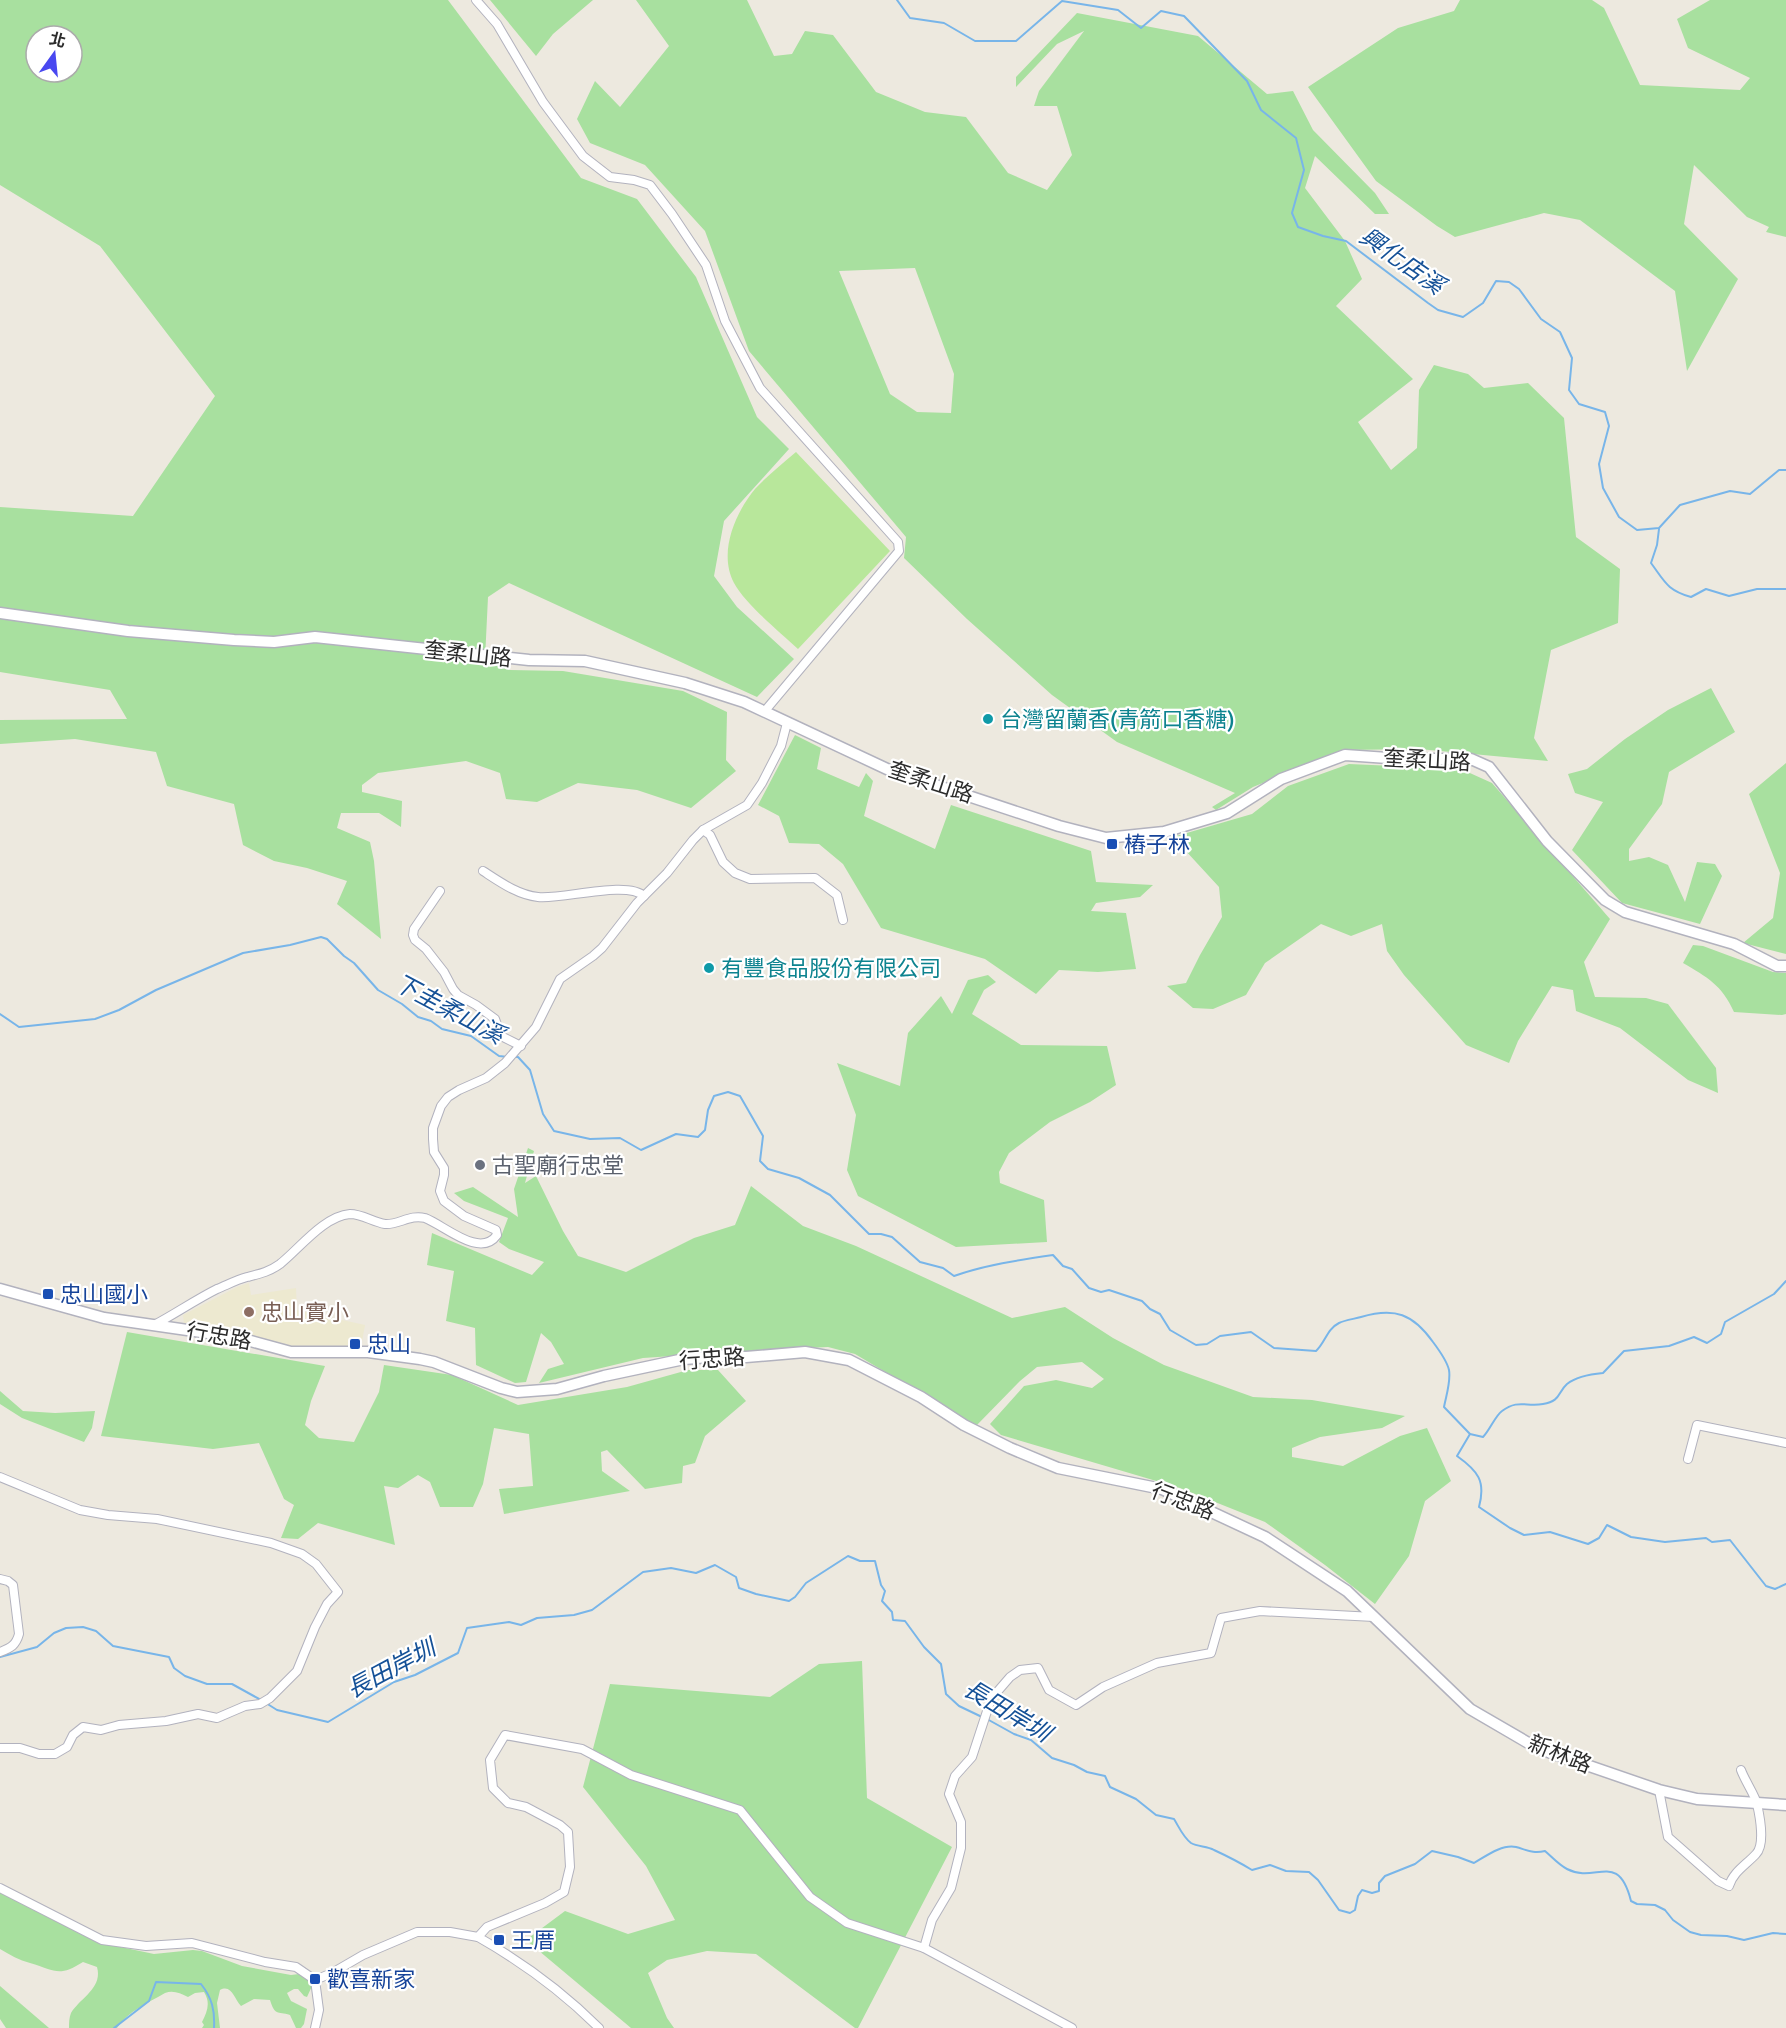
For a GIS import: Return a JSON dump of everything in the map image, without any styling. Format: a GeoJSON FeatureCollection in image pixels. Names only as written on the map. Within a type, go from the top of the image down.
{"type":"FeatureCollection","features":[{"type":"Feature","properties":{"kind":"street"},"geometry":{"type":"LineString","coordinates":[[476,0],[497,24],[543,102],[583,156],[610,177],[650,184],[706,265],[725,321],[760,388],[898,542],[899,551],[764,712]]}},
{"type":"Feature","properties":{"kind":"street","name":"奎柔山路"},"geometry":{"type":"LineString","coordinates":[[0,613],[128,631],[234,640],[274,642],[315,637],[529,660],[585,661],[685,683],[744,702],[887,769],[1106,838],[1164,832],[1227,813],[1281,779],[1345,755],[1402,759],[1471,759],[1489,767],[1547,841],[1605,900],[1625,912],[1734,944],[1777,966],[1786,966]]}},
{"type":"Feature","properties":{"kind":"street"},"geometry":{"type":"LineString","coordinates":[[154,1325],[212,1292],[238,1280],[270,1270],[319,1229],[342,1216],[351,1214],[385,1224],[415,1217],[425,1218],[477,1244],[493,1241],[497,1235],[496,1230],[464,1216],[444,1201],[440,1191],[444,1168],[435,1152],[433,1128],[436,1116],[448,1097],[486,1078],[505,1063],[536,1027],[560,979],[602,948],[644,896],[674,866],[693,840],[703,830],[736,813],[755,795],[781,746],[787,723]]}},
{"type":"Feature","properties":{"kind":"street"},"geometry":{"type":"LineString","coordinates":[[703,830],[710,834],[723,862],[735,873],[750,879],[815,878],[837,896],[843,920]]}},
{"type":"Feature","properties":{"kind":"street"},"geometry":{"type":"LineString","coordinates":[[483,871],[513,889],[539,897],[614,891],[635,891],[644,896]]}},
{"type":"Feature","properties":{"kind":"street"},"geometry":{"type":"LineString","coordinates":[[440,891],[412,935],[444,972],[458,995],[495,1019],[501,1036],[518,1049]]}},
{"type":"Feature","properties":{"kind":"street","name":"行忠路"},"geometry":{"type":"LineString","coordinates":[[0,1288],[104,1318],[236,1337],[291,1352],[368,1352],[420,1359],[518,1392],[556,1389],[684,1359],[805,1352],[849,1360],[921,1397],[964,1425],[1058,1468],[1162,1489],[1211,1511],[1265,1538],[1292,1555],[1347,1591],[1374,1617]]}},
{"type":"Feature","properties":{"kind":"street"},"geometry":{"type":"LineString","coordinates":[[1688,1459],[1697,1425],[1786,1443]]}},
{"type":"Feature","properties":{"kind":"street"},"geometry":{"type":"LineString","coordinates":[[0,1477],[80,1510],[157,1519],[271,1543],[302,1554],[316,1564],[338,1592],[327,1604],[315,1627],[297,1671],[270,1698],[260,1704],[244,1706],[217,1718],[198,1714],[166,1721],[119,1725],[101,1730],[83,1727],[73,1735],[67,1747],[55,1754],[39,1754],[20,1748],[0,1749]]}},
{"type":"Feature","properties":{"kind":"street"},"geometry":{"type":"LineString","coordinates":[[0,1579],[8,1581],[13,1586],[19,1634],[11,1648],[0,1652]]}},
{"type":"Feature","properties":{"kind":"street"},"geometry":{"type":"LineString","coordinates":[[924,1948],[932,1920],[951,1888],[961,1848],[961,1822],[949,1794],[955,1776],[972,1758],[991,1699],[1010,1677],[1020,1670],[1038,1668],[1049,1690],[1076,1705],[1102,1687],[1157,1663],[1211,1653],[1221,1618],[1260,1611],[1374,1617]]}},
{"type":"Feature","properties":{"kind":"street","name":"新林路"},"geometry":{"type":"LineString","coordinates":[[1374,1617],[1470,1709],[1537,1748],[1659,1790],[1697,1799],[1786,1805]]}},
{"type":"Feature","properties":{"kind":"street"},"geometry":{"type":"LineString","coordinates":[[478,1937],[487,1927],[545,1903],[564,1892],[570,1867],[568,1832],[560,1825],[526,1807],[508,1803],[493,1788],[490,1760],[505,1735],[582,1749],[631,1775],[740,1810],[810,1897],[847,1923],[924,1948],[1072,2028]]}},
{"type":"Feature","properties":{"kind":"street"},"geometry":{"type":"LineString","coordinates":[[1659,1790],[1668,1837],[1718,1881],[1730,1886],[1732,1878],[1759,1851],[1762,1839],[1757,1803],[1741,1770]]}},
{"type":"Feature","properties":{"kind":"street"},"geometry":{"type":"LineString","coordinates":[[0,1888],[102,1940],[146,1946],[192,1943],[265,1962],[296,1967],[315,1980],[319,2010],[315,2028]]}},
{"type":"Feature","properties":{"kind":"street"},"geometry":{"type":"LineString","coordinates":[[315,1980],[363,1955],[417,1932],[450,1932],[478,1937],[513,1957],[555,1988],[599,2028]]}},
{"type":"Feature","properties":{"kind":"shaded area","name":"忠山實小"},"geometry":{"type":"Polygon","coordinates":[[[249,1283],[251,1295],[296,1288],[297,1310],[365,1325],[361,1347],[293,1347],[248,1335],[184,1324],[183,1315],[249,1283]]]}},
{"type":"Feature","properties":{"kind":"green space"},"geometry":{"type":"Polygon","coordinates":[[[0,0],[448,0],[581,178],[637,199],[696,277],[757,417],[789,449],[724,521],[714,576],[737,607],[794,659],[757,697],[509,583],[488,597],[485,659],[510,670],[563,671],[683,691],[727,712],[726,760],[736,771],[691,808],[637,790],[578,783],[537,802],[506,799],[500,773],[466,761],[378,773],[362,785],[362,792],[402,801],[401,827],[379,813],[341,813],[337,828],[370,842],[374,861],[381,939],[337,904],[347,881],[307,868],[274,861],[243,845],[234,804],[167,786],[156,752],[75,739],[0,744],[0,720],[127,719],[110,690],[0,672],[0,507],[133,516],[215,396],[100,246],[0,185],[0,0]]]}},
{"type":"Feature","properties":{"kind":"green space"},"geometry":{"type":"Polygon","coordinates":[[[490,0],[593,0],[553,34],[536,56],[490,0]]]}},
{"type":"Feature","properties":{"kind":"green space"},"geometry":{"type":"Polygon","coordinates":[[[636,0],[747,0],[774,56],[792,54],[805,31],[833,35],[876,92],[925,112],[966,117],[1008,173],[1047,190],[1072,155],[1057,106],[1034,106],[1039,91],[1084,31],[1057,44],[1016,87],[1016,77],[1077,13],[1198,36],[1267,94],[1293,91],[1313,130],[1375,193],[1389,214],[1375,214],[1315,156],[1305,188],[1345,241],[1362,279],[1336,306],[1413,379],[1358,422],[1391,470],[1417,448],[1419,390],[1434,365],[1468,374],[1484,388],[1528,383],[1564,418],[1576,537],[1620,569],[1618,623],[1551,650],[1534,738],[1548,761],[1419,749],[1345,750],[1253,787],[1216,810],[1212,807],[1235,793],[1117,742],[1052,695],[967,619],[904,558],[906,537],[749,351],[705,231],[645,165],[590,143],[577,119],[595,81],[620,107],[669,46],[636,0]],[[915,268],[839,271],[890,394],[917,412],[951,413],[954,374],[915,268]]]}},
{"type":"Feature","properties":{"kind":"green space"},"geometry":{"type":"Polygon","coordinates":[[[1460,0],[1592,0],[1604,8],[1640,85],[1740,90],[1750,78],[1688,48],[1677,19],[1710,0],[1786,0],[1786,237],[1766,232],[1769,227],[1747,217],[1694,165],[1684,224],[1738,279],[1687,371],[1675,291],[1580,220],[1544,213],[1455,237],[1376,181],[1308,87],[1398,28],[1454,11],[1460,0]]]}},
{"type":"Feature","properties":{"kind":"green space"},"geometry":{"type":"Polygon","coordinates":[[[796,452],[890,551],[798,649],[739,591],[729,571],[728,559],[731,534],[741,510],[764,479],[796,452]]]}},
{"type":"Feature","properties":{"kind":"green space"},"geometry":{"type":"Polygon","coordinates":[[[1711,688],[1735,732],[1669,772],[1662,804],[1629,849],[1629,861],[1649,857],[1668,865],[1685,902],[1697,862],[1715,864],[1722,876],[1700,924],[1622,903],[1572,850],[1603,802],[1575,793],[1568,774],[1587,769],[1625,739],[1668,710],[1711,688]]]}},
{"type":"Feature","properties":{"kind":"green space"},"geometry":{"type":"Polygon","coordinates":[[[795,735],[821,748],[817,769],[859,787],[866,773],[873,781],[864,816],[935,849],[951,805],[1091,851],[1096,882],[1153,885],[1140,897],[1096,903],[1091,911],[1126,913],[1136,969],[1098,972],[1059,970],[1036,994],[985,959],[881,928],[843,864],[819,844],[789,843],[779,816],[758,805],[795,735]]]}},
{"type":"Feature","properties":{"kind":"green space"},"geometry":{"type":"Polygon","coordinates":[[[1786,763],[1786,954],[1743,943],[1773,918],[1780,873],[1749,794],[1786,763]]]}},
{"type":"Feature","properties":{"kind":"green space"},"geometry":{"type":"Polygon","coordinates":[[[1349,764],[1461,769],[1492,783],[1610,919],[1584,962],[1595,997],[1646,998],[1668,1004],[1716,1068],[1718,1093],[1688,1080],[1620,1028],[1576,1011],[1573,990],[1552,986],[1518,1041],[1509,1063],[1466,1045],[1404,975],[1387,951],[1382,924],[1351,936],[1321,924],[1265,963],[1246,995],[1213,1009],[1193,1008],[1167,986],[1186,983],[1222,917],[1219,887],[1173,837],[1252,814],[1288,786],[1349,764]]]}},
{"type":"Feature","properties":{"kind":"green space"},"geometry":{"type":"Polygon","coordinates":[[[1693,945],[1703,946],[1773,972],[1786,973],[1786,1014],[1734,1012],[1719,988],[1683,963],[1693,945]]]}},
{"type":"Feature","properties":{"kind":"green space"},"geometry":{"type":"Polygon","coordinates":[[[988,975],[996,982],[984,990],[972,1014],[1021,1045],[1107,1046],[1116,1085],[1090,1102],[1050,1122],[1009,1153],[999,1172],[1000,1183],[1044,1200],[1047,1242],[956,1247],[858,1196],[847,1170],[856,1115],[837,1063],[900,1086],[908,1033],[941,996],[952,1014],[968,980],[988,975]]]}},
{"type":"Feature","properties":{"kind":"green space"},"geometry":{"type":"Polygon","coordinates":[[[528,1148],[534,1151],[525,1183],[536,1176],[578,1256],[626,1272],[694,1238],[735,1225],[751,1186],[803,1226],[856,1246],[1012,1318],[1065,1307],[1113,1338],[1164,1365],[1253,1397],[1312,1400],[1405,1416],[1382,1428],[1320,1437],[1292,1448],[1292,1457],[1343,1466],[1400,1436],[1427,1428],[1451,1481],[1425,1501],[1409,1556],[1375,1604],[1265,1522],[1180,1488],[1001,1435],[990,1424],[1024,1386],[1056,1380],[1092,1388],[1104,1379],[1082,1362],[1037,1367],[976,1426],[855,1354],[828,1347],[807,1348],[755,1358],[702,1354],[643,1358],[539,1383],[548,1369],[564,1364],[551,1342],[541,1333],[526,1382],[515,1383],[476,1365],[475,1328],[446,1321],[454,1271],[427,1265],[432,1233],[532,1275],[544,1262],[509,1249],[499,1242],[508,1218],[464,1201],[454,1193],[473,1187],[518,1217],[514,1189],[528,1148]]]}},
{"type":"Feature","properties":{"kind":"green space"},"geometry":{"type":"Polygon","coordinates":[[[127,1332],[325,1366],[311,1401],[305,1425],[319,1438],[354,1442],[379,1392],[384,1365],[452,1375],[518,1405],[627,1387],[688,1370],[718,1370],[746,1401],[705,1436],[695,1463],[683,1466],[682,1483],[645,1489],[607,1450],[601,1452],[602,1471],[630,1491],[504,1514],[499,1489],[533,1486],[529,1434],[494,1428],[483,1484],[473,1507],[440,1507],[430,1482],[418,1475],[398,1488],[384,1486],[395,1545],[318,1523],[298,1539],[281,1538],[294,1505],[284,1499],[259,1443],[213,1449],[101,1436],[127,1332]]]}},
{"type":"Feature","properties":{"kind":"green space"},"geometry":{"type":"Polygon","coordinates":[[[0,1391],[23,1411],[55,1413],[95,1411],[92,1428],[84,1442],[22,1418],[0,1404],[0,1391]]]}},
{"type":"Feature","properties":{"kind":"green space"},"geometry":{"type":"Polygon","coordinates":[[[862,1661],[867,1798],[952,1847],[858,2028],[756,1954],[707,1951],[667,1960],[648,1973],[667,2018],[674,2028],[631,2028],[526,1940],[565,1911],[628,1934],[675,1920],[646,1866],[583,1787],[610,1684],[770,1697],[819,1664],[862,1661]]]}},
{"type":"Feature","properties":{"kind":"green space"},"geometry":{"type":"Polygon","coordinates":[[[0,1889],[14,1894],[97,1942],[154,1954],[202,1951],[242,1966],[291,1975],[299,1974],[311,1981],[312,1986],[307,1997],[298,1989],[287,1993],[291,2001],[307,2009],[304,2024],[301,2028],[296,2028],[290,2015],[275,2011],[270,2000],[254,1999],[241,2006],[230,1991],[224,1989],[220,1990],[217,2003],[220,2028],[202,2028],[208,2004],[204,1992],[188,1997],[171,1992],[139,2008],[117,2028],[69,2028],[71,2013],[97,1981],[97,1967],[83,1962],[68,1970],[51,1970],[0,1949],[0,1889]]]}},
{"type":"Feature","properties":{"kind":"green space"},"geometry":{"type":"Polygon","coordinates":[[[0,1986],[49,2028],[6,2028],[0,2019],[0,1986]]]}},
{"type":"Feature","properties":{"kind":"waterway","name":"興化店溪"},"geometry":{"type":"LineString","coordinates":[[897,0],[910,18],[944,23],[975,41],[1016,41],[1062,1],[1118,10],[1141,28],[1161,11],[1184,16],[1247,81],[1261,110],[1296,138],[1304,170],[1292,213],[1298,227],[1346,241],[1438,310],[1463,317],[1483,303],[1496,281],[1509,282],[1519,289],[1541,319],[1560,332],[1572,358],[1569,390],[1579,404],[1605,412],[1609,426],[1599,464],[1603,488],[1619,517],[1637,530],[1659,528],[1680,505],[1730,491],[1750,494],[1779,470],[1786,470]]}},
{"type":"Feature","properties":{"kind":"waterway"},"geometry":{"type":"LineString","coordinates":[[1659,529],[1651,563],[1663,580],[1677,591],[1691,597],[1706,589],[1729,596],[1757,589],[1786,589]]}},
{"type":"Feature","properties":{"kind":"waterway","name":"下圭柔山溪"},"geometry":{"type":"LineString","coordinates":[[0,1014],[19,1027],[95,1019],[243,953],[321,937],[327,939],[354,963],[378,990],[402,1004],[418,1017],[431,1021],[442,1029],[471,1036],[499,1056],[508,1057]]}},
{"type":"Feature","properties":{"kind":"waterway","name":"下圭柔山溪"},"geometry":{"type":"LineString","coordinates":[[513,1057],[518,1057],[530,1070],[543,1114],[554,1131],[590,1139],[620,1138],[641,1150],[676,1134],[698,1137],[705,1130],[708,1110],[714,1096],[728,1092],[740,1096],[763,1136],[760,1161],[768,1169],[799,1178],[830,1195],[869,1234],[892,1237],[920,1262],[943,1268],[954,1276],[990,1266],[1053,1255],[1063,1266],[1072,1269],[1089,1288],[1101,1292],[1109,1290],[1142,1301],[1150,1309],[1160,1314],[1170,1330],[1196,1345],[1207,1344],[1220,1336],[1251,1332],[1274,1348],[1316,1351],[1332,1329],[1341,1322],[1373,1314],[1402,1315],[1426,1332],[1445,1359],[1449,1379],[1444,1407],[1470,1434],[1457,1456],[1475,1472],[1481,1483],[1479,1507],[1524,1535],[1550,1532],[1588,1544],[1599,1538],[1607,1525],[1631,1537],[1665,1542],[1706,1538],[1712,1542],[1730,1540],[1766,1586],[1775,1589],[1786,1584]]}},
{"type":"Feature","properties":{"kind":"waterway"},"geometry":{"type":"LineString","coordinates":[[1470,1434],[1483,1437],[1499,1413],[1513,1405],[1537,1405],[1553,1401],[1571,1381],[1603,1373],[1624,1351],[1669,1346],[1694,1337],[1707,1343],[1721,1334],[1725,1322],[1774,1294],[1786,1281]]}},
{"type":"Feature","properties":{"kind":"waterway","name":"長田岸圳"},"geometry":{"type":"LineString","coordinates":[[266,1703],[277,1710],[328,1722],[394,1682],[415,1675],[458,1653],[467,1628],[509,1622],[521,1625],[537,1618],[574,1615],[592,1610],[643,1572],[671,1568],[696,1573],[715,1565],[736,1577],[739,1588],[789,1601],[806,1583],[848,1556],[860,1561],[875,1561],[881,1585],[885,1591],[882,1601],[892,1612],[893,1620],[905,1621],[924,1647],[941,1664],[946,1694],[959,1706],[982,1717]]}},
{"type":"Feature","properties":{"kind":"waterway","name":"長田岸圳"},"geometry":{"type":"LineString","coordinates":[[0,1657],[37,1647],[54,1633],[66,1628],[83,1627],[96,1631],[113,1646],[169,1657],[174,1668],[185,1676],[207,1684],[232,1684],[261,1700]]}},
{"type":"Feature","properties":{"kind":"waterway","name":"長田岸圳"},"geometry":{"type":"LineString","coordinates":[[987,1719],[1014,1734],[1031,1740],[1052,1758],[1087,1772],[1105,1776],[1110,1787],[1136,1799],[1156,1815],[1174,1819],[1183,1835],[1191,1843],[1211,1849],[1252,1870],[1270,1865],[1286,1871],[1309,1872],[1318,1880],[1339,1910],[1350,1913],[1355,1910],[1362,1890],[1372,1893],[1379,1891],[1379,1883],[1385,1876],[1415,1864],[1432,1851],[1474,1863],[1494,1851],[1505,1847],[1516,1847],[1533,1852],[1545,1851],[1558,1863],[1578,1873],[1613,1872],[1626,1886],[1631,1901],[1637,1904],[1655,1905],[1665,1910],[1673,1920],[1690,1932],[1744,1940],[1773,1933],[1786,1934]]}},
{"type":"Feature","properties":{"kind":"waterway"},"geometry":{"type":"LineString","coordinates":[[114,2028],[149,2001],[156,1982],[201,1984],[212,2005],[214,2028]]}},
{"type":"Feature","properties":{"kind":"place","name":"台灣留蘭香(青箭口香糖)"},"geometry":{"type":"Point","coordinates":[988,719]}},
{"type":"Feature","properties":{"kind":"place","name":"樁子林"},"geometry":{"type":"Point","coordinates":[1112,844]}},
{"type":"Feature","properties":{"kind":"place","name":"有豐食品股份有限公司"},"geometry":{"type":"Point","coordinates":[709,968]}},
{"type":"Feature","properties":{"kind":"place","name":"古聖廟行忠堂"},"geometry":{"type":"Point","coordinates":[480,1165]}},
{"type":"Feature","properties":{"kind":"place","name":"忠山國小"},"geometry":{"type":"Point","coordinates":[48,1294]}},
{"type":"Feature","properties":{"kind":"place","name":"忠山實小"},"geometry":{"type":"Point","coordinates":[249,1312]}},
{"type":"Feature","properties":{"kind":"place","name":"忠山"},"geometry":{"type":"Point","coordinates":[355,1344]}},
{"type":"Feature","properties":{"kind":"place","name":"王厝"},"geometry":{"type":"Point","coordinates":[499,1940]}},
{"type":"Feature","properties":{"kind":"place","name":"歡喜新家"},"geometry":{"type":"Point","coordinates":[315,1979]}}]}
